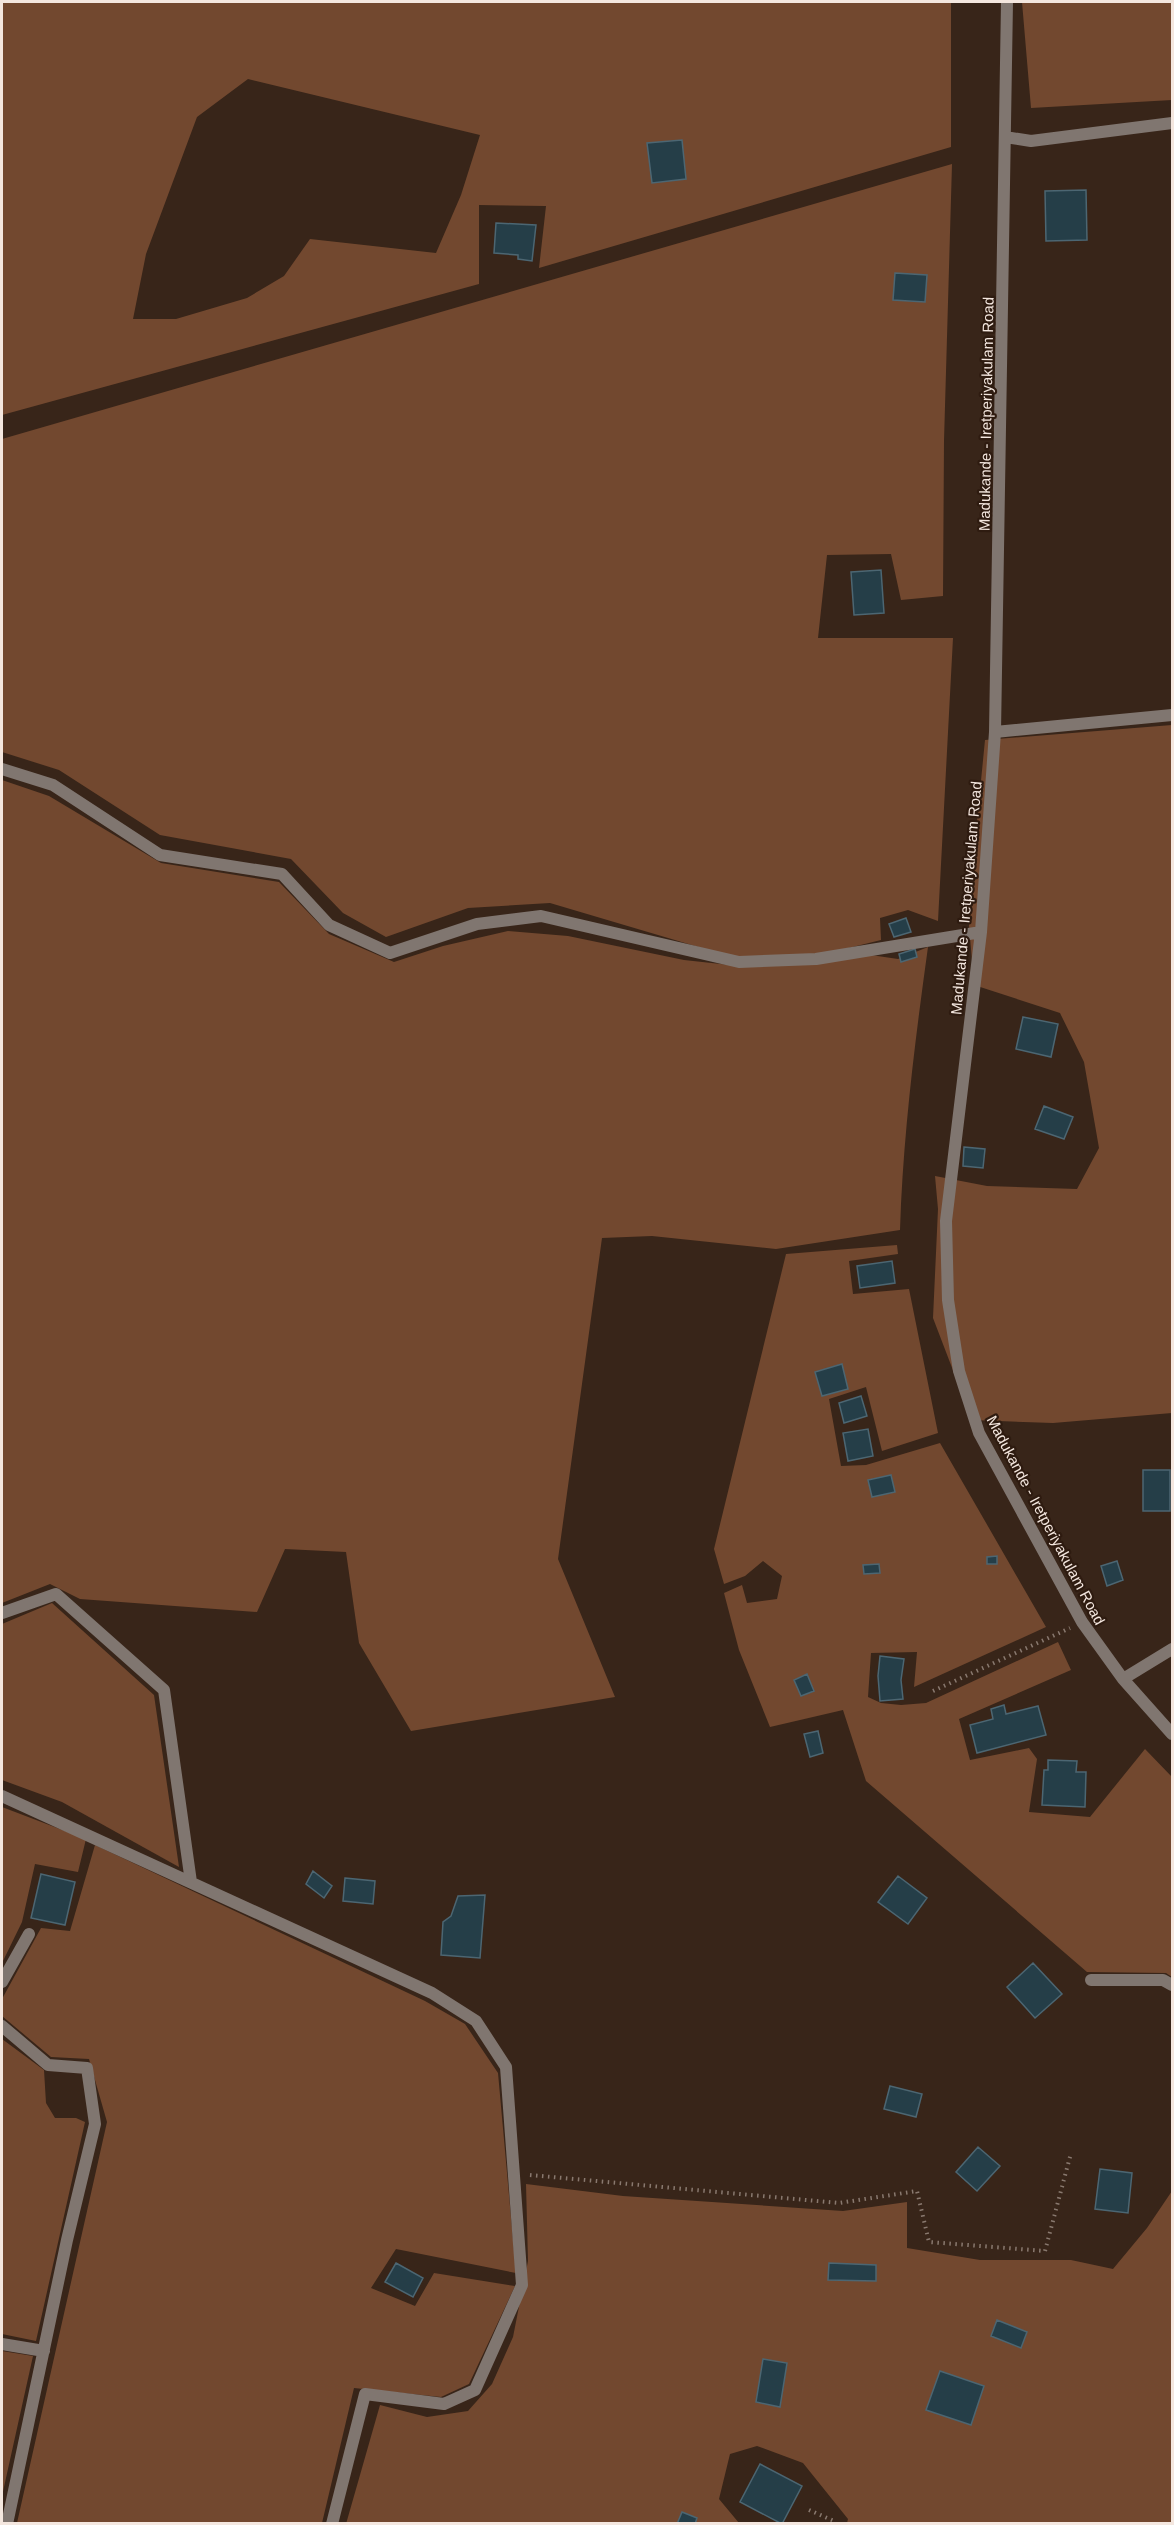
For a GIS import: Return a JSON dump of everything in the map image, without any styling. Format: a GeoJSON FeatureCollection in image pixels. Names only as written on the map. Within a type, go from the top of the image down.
{"type":"FeatureCollection","features":[{"type":"Feature","properties":{"kind":"street","name":"Madukande - Iretperiyakulam Road"},"geometry":{"type":"LineString","coordinates":[[1007,2],[995,732],[981,932],[946,1221],[948,1300],[959,1371],[979,1433],[1082,1622],[1123,1679],[1173,1734]]}},
{"type":"Feature","properties":{"kind":"street"},"geometry":{"type":"LineString","coordinates":[[1005,137],[1031,141],[1173,123]]}},
{"type":"Feature","properties":{"kind":"street"},"geometry":{"type":"LineString","coordinates":[[995,732],[1173,715]]}},
{"type":"Feature","properties":{"kind":"street"},"geometry":{"type":"LineString","coordinates":[[2,769],[53,785],[160,855],[282,874],[329,925],[390,953],[477,924],[542,916],[739,962],[816,959],[981,932]]}},
{"type":"Feature","properties":{"kind":"street"},"geometry":{"type":"LineString","coordinates":[[2,1613],[56,1594],[164,1690],[192,1882]]}},
{"type":"Feature","properties":{"kind":"street"},"geometry":{"type":"LineString","coordinates":[[1123,1679],[1173,1649]]}},
{"type":"Feature","properties":{"kind":"street"},"geometry":{"type":"LineString","coordinates":[[2,1796],[432,1993],[476,2021],[506,2067],[522,2285],[475,2390],[444,2404],[365,2394],[332,2523]]}},
{"type":"Feature","properties":{"kind":"street"},"geometry":{"type":"LineString","coordinates":[[2,1982],[29,1934]]}},
{"type":"Feature","properties":{"kind":"street"},"geometry":{"type":"LineString","coordinates":[[1091,1980],[1163,1980],[1173,1985]]}},
{"type":"Feature","properties":{"kind":"street"},"geometry":{"type":"LineString","coordinates":[[2,2026],[48,2065],[87,2068],[95,2124],[8,2523]]}},
{"type":"Feature","properties":{"kind":"street"},"geometry":{"type":"LineString","coordinates":[[2,2344],[44,2351]]}},
{"type":"Feature","properties":{"kind":"path"},"geometry":{"type":"LineString","coordinates":[[933,1691],[1082,1622]]}},
{"type":"Feature","properties":{"kind":"path"},"geometry":{"type":"LineString","coordinates":[[514,2174],[839,2203],[917,2191],[929,2242],[1045,2251],[1071,2153]]}},
{"type":"Feature","properties":{"kind":"path"},"geometry":{"type":"LineString","coordinates":[[809,2510],[834,2521],[833,2523]]}},
{"type":"Feature","properties":{"kind":"shaded area"},"geometry":{"type":"Polygon","coordinates":[[[2,2],[951,2],[951,147],[539,268],[546,206],[479,205],[479,284],[2,415],[2,2]],[[248,79],[197,117],[146,254],[133,319],[176,319],[247,298],[284,276],[310,239],[436,253],[461,195],[480,135],[248,79]]]}},
{"type":"Feature","properties":{"kind":"shaded area"},"geometry":{"type":"Polygon","coordinates":[[[1022,2],[1172,2],[1172,100],[1031,108],[1022,2]]]}},
{"type":"Feature","properties":{"kind":"shaded area"},"geometry":{"type":"Polygon","coordinates":[[[952,164],[944,441],[943,596],[901,600],[891,554],[827,555],[818,638],[953,638],[938,921],[908,910],[880,918],[881,940],[816,956],[739,959],[550,903],[468,908],[386,937],[343,913],[291,859],[160,835],[59,770],[2,752],[2,439],[952,164]]]}},
{"type":"Feature","properties":{"kind":"shaded area"},"geometry":{"type":"Polygon","coordinates":[[[1172,725],[1172,1413],[1053,1423],[972,1420],[933,1318],[938,1209],[935,1176],[987,1186],[1077,1189],[1099,1148],[1084,1062],[1060,1013],[974,985],[968,913],[985,740],[1172,725]]]}},
{"type":"Feature","properties":{"kind":"shaded area"},"geometry":{"type":"Polygon","coordinates":[[[2,780],[49,796],[161,863],[279,882],[329,934],[394,962],[443,946],[508,931],[568,936],[684,960],[739,966],[864,954],[898,959],[928,947],[907,1123],[900,1230],[776,1249],[652,1236],[602,1238],[558,1559],[615,1697],[411,1731],[359,1643],[346,1552],[285,1549],[257,1612],[80,1599],[50,1584],[2,1603],[2,780]]]}},
{"type":"Feature","properties":{"kind":"shaded area"},"geometry":{"type":"Polygon","coordinates":[[[897,1245],[898,1254],[849,1261],[853,1294],[909,1289],[938,1433],[882,1451],[866,1387],[829,1399],[841,1466],[866,1465],[940,1443],[1046,1627],[914,1687],[917,1652],[871,1653],[868,1697],[881,1703],[901,1705],[926,1703],[1058,1642],[1071,1670],[959,1719],[970,1760],[1029,1748],[1037,1759],[1029,1812],[1090,1817],[1145,1749],[1172,1777],[1172,1977],[1166,1973],[1087,1972],[866,1781],[843,1710],[770,1727],[739,1650],[724,1593],[742,1585],[747,1603],[777,1599],[782,1576],[763,1561],[745,1576],[724,1584],[714,1549],[786,1254],[897,1245]]]}},
{"type":"Feature","properties":{"kind":"shaded area"},"geometry":{"type":"Polygon","coordinates":[[[52,1603],[154,1695],[179,1867],[62,1802],[2,1780],[2,1624],[52,1603]]]}},
{"type":"Feature","properties":{"kind":"shaded area"},"geometry":{"type":"Polygon","coordinates":[[[2,1807],[86,1839],[78,1872],[35,1864],[22,1922],[2,1963],[2,1807]]]}},
{"type":"Feature","properties":{"kind":"shaded area"},"geometry":{"type":"Polygon","coordinates":[[[95,1845],[425,2001],[465,2024],[498,2073],[516,2273],[396,2249],[371,2288],[415,2306],[434,2273],[515,2286],[469,2384],[441,2397],[354,2388],[322,2523],[17,2523],[107,2122],[89,2059],[51,2057],[2,2016],[2,1999],[41,1928],[70,1931],[95,1845]]]}},
{"type":"Feature","properties":{"kind":"shaded area"},"geometry":{"type":"Polygon","coordinates":[[[2,2039],[44,2070],[46,2103],[55,2118],[76,2118],[85,2122],[36,2341],[2,2334],[2,2039]]]}},
{"type":"Feature","properties":{"kind":"shaded area"},"geometry":{"type":"Polygon","coordinates":[[[526,2184],[623,2196],[843,2211],[907,2202],[907,2248],[980,2260],[1071,2260],[1113,2269],[1147,2228],[1172,2191],[1172,2523],[847,2523],[848,2519],[803,2463],[757,2446],[730,2454],[719,2499],[739,2523],[346,2524],[380,2405],[427,2417],[468,2411],[492,2384],[513,2337],[528,2261],[526,2184]]]}},
{"type":"Feature","properties":{"kind":"shaded area"},"geometry":{"type":"Polygon","coordinates":[[[2,2351],[33,2356],[2,2496],[2,2351]]]}},
{"type":"Feature","properties":{"kind":"building"},"geometry":{"type":"Polygon","coordinates":[[[682,140],[686,179],[652,183],[647,143],[682,140]]]}},
{"type":"Feature","properties":{"kind":"building"},"geometry":{"type":"Polygon","coordinates":[[[1086,190],[1087,240],[1046,241],[1045,191],[1086,190]]]}},
{"type":"Feature","properties":{"kind":"building"},"geometry":{"type":"Polygon","coordinates":[[[496,223],[536,225],[532,261],[518,259],[518,255],[494,253],[496,223]]]}},
{"type":"Feature","properties":{"kind":"building"},"geometry":{"type":"Polygon","coordinates":[[[895,273],[927,275],[925,302],[893,300],[895,273]]]}},
{"type":"Feature","properties":{"kind":"building"},"geometry":{"type":"Polygon","coordinates":[[[881,570],[884,613],[854,615],[851,572],[881,570]]]}},
{"type":"Feature","properties":{"kind":"building"},"geometry":{"type":"Polygon","coordinates":[[[906,918],[911,932],[894,937],[889,924],[906,918]]]}},
{"type":"Feature","properties":{"kind":"building"},"geometry":{"type":"Polygon","coordinates":[[[915,949],[917,957],[901,962],[899,954],[915,949]]]}},
{"type":"Feature","properties":{"kind":"building"},"geometry":{"type":"Polygon","coordinates":[[[1023,1017],[1058,1024],[1051,1057],[1016,1049],[1023,1017]]]}},
{"type":"Feature","properties":{"kind":"building"},"geometry":{"type":"Polygon","coordinates":[[[1044,1106],[1073,1117],[1064,1139],[1035,1129],[1044,1106]]]}},
{"type":"Feature","properties":{"kind":"building"},"geometry":{"type":"Polygon","coordinates":[[[964,1147],[985,1149],[983,1168],[963,1166],[964,1147]]]}},
{"type":"Feature","properties":{"kind":"building"},"geometry":{"type":"Polygon","coordinates":[[[892,1261],[895,1283],[860,1288],[857,1266],[892,1261]]]}},
{"type":"Feature","properties":{"kind":"building"},"geometry":{"type":"Polygon","coordinates":[[[842,1364],[848,1389],[822,1396],[815,1372],[842,1364]]]}},
{"type":"Feature","properties":{"kind":"building"},"geometry":{"type":"Polygon","coordinates":[[[861,1396],[867,1416],[844,1423],[839,1403],[861,1396]]]}},
{"type":"Feature","properties":{"kind":"building"},"geometry":{"type":"Polygon","coordinates":[[[868,1429],[873,1456],[848,1461],[843,1433],[868,1429]]]}},
{"type":"Feature","properties":{"kind":"building"},"geometry":{"type":"Polygon","coordinates":[[[1143,1470],[1170,1470],[1170,1511],[1143,1511],[1143,1470]]]}},
{"type":"Feature","properties":{"kind":"building"},"geometry":{"type":"Polygon","coordinates":[[[891,1475],[895,1492],[872,1497],[868,1480],[891,1475]]]}},
{"type":"Feature","properties":{"kind":"building"},"geometry":{"type":"Polygon","coordinates":[[[997,1556],[997,1564],[987,1564],[987,1557],[997,1556]]]}},
{"type":"Feature","properties":{"kind":"building"},"geometry":{"type":"Polygon","coordinates":[[[1117,1561],[1123,1580],[1107,1586],[1101,1566],[1117,1561]]]}},
{"type":"Feature","properties":{"kind":"building"},"geometry":{"type":"Polygon","coordinates":[[[879,1564],[880,1573],[864,1574],[863,1565],[879,1564]]]}},
{"type":"Feature","properties":{"kind":"building"},"geometry":{"type":"Polygon","coordinates":[[[880,1656],[904,1659],[901,1680],[903,1699],[880,1701],[878,1676],[880,1656]]]}},
{"type":"Feature","properties":{"kind":"building"},"geometry":{"type":"Polygon","coordinates":[[[807,1674],[814,1691],[801,1696],[794,1680],[807,1674]]]}},
{"type":"Feature","properties":{"kind":"building"},"geometry":{"type":"Polygon","coordinates":[[[1004,1705],[1006,1714],[1038,1706],[1046,1735],[977,1753],[970,1725],[993,1719],[991,1709],[1004,1705]]]}},
{"type":"Feature","properties":{"kind":"building"},"geometry":{"type":"Polygon","coordinates":[[[818,1731],[823,1753],[810,1757],[804,1734],[818,1731]]]}},
{"type":"Feature","properties":{"kind":"building"},"geometry":{"type":"Polygon","coordinates":[[[1048,1760],[1077,1761],[1076,1772],[1086,1772],[1085,1807],[1042,1805],[1044,1770],[1048,1770],[1048,1760]]]}},
{"type":"Feature","properties":{"kind":"building"},"geometry":{"type":"Polygon","coordinates":[[[313,1871],[332,1886],[324,1898],[306,1884],[313,1871]]]}},
{"type":"Feature","properties":{"kind":"building"},"geometry":{"type":"Polygon","coordinates":[[[41,1874],[75,1882],[65,1925],[31,1918],[41,1874]]]}},
{"type":"Feature","properties":{"kind":"building"},"geometry":{"type":"Polygon","coordinates":[[[898,1876],[927,1898],[908,1924],[878,1902],[898,1876]]]}},
{"type":"Feature","properties":{"kind":"building"},"geometry":{"type":"Polygon","coordinates":[[[345,1878],[375,1881],[373,1904],[343,1901],[345,1878]]]}},
{"type":"Feature","properties":{"kind":"building"},"geometry":{"type":"Polygon","coordinates":[[[485,1895],[480,1958],[441,1955],[443,1922],[451,1916],[458,1896],[485,1895]]]}},
{"type":"Feature","properties":{"kind":"building"},"geometry":{"type":"Polygon","coordinates":[[[1033,1963],[1062,1994],[1035,2018],[1007,1987],[1033,1963]]]}},
{"type":"Feature","properties":{"kind":"building"},"geometry":{"type":"Polygon","coordinates":[[[890,2086],[922,2094],[916,2117],[884,2109],[890,2086]]]}},
{"type":"Feature","properties":{"kind":"building"},"geometry":{"type":"Polygon","coordinates":[[[978,2147],[1000,2166],[977,2191],[956,2172],[978,2147]]]}},
{"type":"Feature","properties":{"kind":"building"},"geometry":{"type":"Polygon","coordinates":[[[1100,2169],[1132,2173],[1128,2213],[1095,2209],[1100,2169]]]}},
{"type":"Feature","properties":{"kind":"building"},"geometry":{"type":"Polygon","coordinates":[[[396,2263],[423,2278],[413,2297],[385,2282],[396,2263]]]}},
{"type":"Feature","properties":{"kind":"building"},"geometry":{"type":"Polygon","coordinates":[[[829,2263],[876,2265],[876,2281],[828,2280],[829,2263]]]}},
{"type":"Feature","properties":{"kind":"building"},"geometry":{"type":"Polygon","coordinates":[[[997,2320],[1027,2332],[1021,2348],[991,2336],[997,2320]]]}},
{"type":"Feature","properties":{"kind":"building"},"geometry":{"type":"Polygon","coordinates":[[[763,2359],[787,2363],[780,2407],[756,2402],[763,2359]]]}},
{"type":"Feature","properties":{"kind":"building"},"geometry":{"type":"Polygon","coordinates":[[[940,2371],[984,2386],[971,2425],[926,2410],[940,2371]]]}},
{"type":"Feature","properties":{"kind":"building"},"geometry":{"type":"Polygon","coordinates":[[[760,2464],[802,2486],[782,2524],[740,2502],[760,2464]]]}},
{"type":"Feature","properties":{"kind":"building"},"geometry":{"type":"Polygon","coordinates":[[[682,2512],[697,2518],[695,2524],[677,2524],[682,2512]]]}}]}
